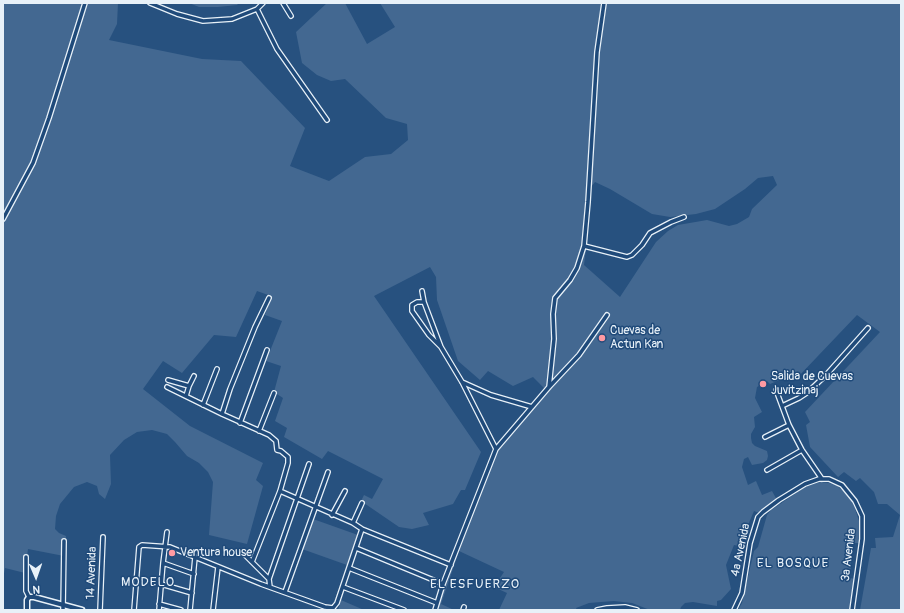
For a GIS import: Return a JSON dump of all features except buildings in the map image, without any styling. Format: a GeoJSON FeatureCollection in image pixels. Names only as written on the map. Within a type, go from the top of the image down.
{"type":"FeatureCollection","features":[{"type":"Feature","properties":{"kind":"main road"},"geometry":{"type":"LineString","coordinates":[[27,610],[29,597],[34,597],[82,610]]}},
{"type":"Feature","properties":{"kind":"street"},"geometry":{"type":"LineString","coordinates":[[3,219],[33,163],[49,118],[85,3]]}},
{"type":"Feature","properties":{"kind":"street"},"geometry":{"type":"LineString","coordinates":[[150,3],[176,14],[203,21],[232,19],[257,9],[263,3]]}},
{"type":"Feature","properties":{"kind":"street"},"geometry":{"type":"LineString","coordinates":[[283,3],[291,16]]}},
{"type":"Feature","properties":{"kind":"street"},"geometry":{"type":"LineString","coordinates":[[549,387],[554,339],[552,314],[555,298],[570,280],[577,268],[584,246],[597,52],[604,3]]}},
{"type":"Feature","properties":{"kind":"street"},"geometry":{"type":"LineString","coordinates":[[257,9],[277,49],[327,120]]}},
{"type":"Feature","properties":{"kind":"street"},"geometry":{"type":"LineString","coordinates":[[584,246],[627,257],[632,255],[642,245],[650,233],[684,217]]}},
{"type":"Feature","properties":{"kind":"street"},"geometry":{"type":"LineString","coordinates":[[422,291],[424,302],[441,348]]}},
{"type":"Feature","properties":{"kind":"street"},"geometry":{"type":"LineString","coordinates":[[222,414],[230,389],[255,327],[269,298]]}},
{"type":"Feature","properties":{"kind":"street"},"geometry":{"type":"LineString","coordinates":[[424,302],[417,302],[412,305],[412,311],[429,335],[441,348],[462,382],[496,449]]}},
{"type":"Feature","properties":{"kind":"street"},"geometry":{"type":"LineString","coordinates":[[435,610],[443,584],[496,449],[579,354],[607,315]]}},
{"type":"Feature","properties":{"kind":"street"},"geometry":{"type":"LineString","coordinates":[[782,406],[808,392],[827,374],[868,328]]}},
{"type":"Feature","properties":{"kind":"street"},"geometry":{"type":"LineString","coordinates":[[240,423],[267,350]]}},
{"type":"Feature","properties":{"kind":"street"},"geometry":{"type":"LineString","coordinates":[[203,405],[217,369]]}},
{"type":"Feature","properties":{"kind":"street"},"geometry":{"type":"LineString","coordinates":[[186,396],[194,376]]}},
{"type":"Feature","properties":{"kind":"street"},"geometry":{"type":"LineString","coordinates":[[168,380],[189,386]]}},
{"type":"Feature","properties":{"kind":"street"},"geometry":{"type":"LineString","coordinates":[[462,382],[491,395],[532,407]]}},
{"type":"Feature","properties":{"kind":"street"},"geometry":{"type":"LineString","coordinates":[[167,387],[240,423],[269,435],[276,441],[277,450],[281,451],[288,457],[288,463],[280,491],[252,562]]}},
{"type":"Feature","properties":{"kind":"street"},"geometry":{"type":"LineString","coordinates":[[776,390],[789,425],[802,450],[821,479]]}},
{"type":"Feature","properties":{"kind":"street"},"geometry":{"type":"LineString","coordinates":[[259,431],[274,392]]}},
{"type":"Feature","properties":{"kind":"street"},"geometry":{"type":"LineString","coordinates":[[765,437],[789,425]]}},
{"type":"Feature","properties":{"kind":"street"},"geometry":{"type":"LineString","coordinates":[[767,470],[802,450]]}},
{"type":"Feature","properties":{"kind":"street"},"geometry":{"type":"LineString","coordinates":[[270,587],[269,579],[296,499],[310,464]]}},
{"type":"Feature","properties":{"kind":"street"},"geometry":{"type":"LineString","coordinates":[[285,592],[328,472]]}},
{"type":"Feature","properties":{"kind":"street","name":"4a Avenida"},"geometry":{"type":"LineString","coordinates":[[734,610],[742,593],[750,543],[758,517],[779,500],[805,484],[821,479]]}},
{"type":"Feature","properties":{"kind":"street","name":"3a Avenida"},"geometry":{"type":"LineString","coordinates":[[821,479],[829,479],[842,486],[855,501],[862,516],[862,539],[852,610]]}},
{"type":"Feature","properties":{"kind":"street"},"geometry":{"type":"LineString","coordinates":[[280,491],[352,523],[362,529],[451,565]]}},
{"type":"Feature","properties":{"kind":"street"},"geometry":{"type":"LineString","coordinates":[[332,515],[345,491]]}},
{"type":"Feature","properties":{"kind":"street"},"geometry":{"type":"LineString","coordinates":[[352,523],[362,504]]}},
{"type":"Feature","properties":{"kind":"street"},"geometry":{"type":"LineString","coordinates":[[134,610],[139,547],[142,545],[170,547],[270,587],[325,607],[333,608],[337,603],[343,587],[362,529]]}},
{"type":"Feature","properties":{"kind":"street"},"geometry":{"type":"LineString","coordinates":[[159,610],[167,532]]}},
{"type":"Feature","properties":{"kind":"street","name":"14 Avenida"},"geometry":{"type":"LineString","coordinates":[[100,610],[103,537]]}},
{"type":"Feature","properties":{"kind":"street"},"geometry":{"type":"LineString","coordinates":[[63,610],[64,541]]}},
{"type":"Feature","properties":{"kind":"street"},"geometry":{"type":"LineString","coordinates":[[356,548],[443,584]]}},
{"type":"Feature","properties":{"kind":"street"},"geometry":{"type":"LineString","coordinates":[[242,552],[269,579]]}},
{"type":"Feature","properties":{"kind":"street"},"geometry":{"type":"LineString","coordinates":[[26,557],[26,591],[29,597]]}},
{"type":"Feature","properties":{"kind":"street"},"geometry":{"type":"LineString","coordinates":[[190,610],[196,557]]}},
{"type":"Feature","properties":{"kind":"street"},"geometry":{"type":"LineString","coordinates":[[163,563],[194,574]]}},
{"type":"Feature","properties":{"kind":"street"},"geometry":{"type":"LineString","coordinates":[[213,610],[218,567]]}},
{"type":"Feature","properties":{"kind":"street"},"geometry":{"type":"LineString","coordinates":[[349,568],[437,603]]}},
{"type":"Feature","properties":{"kind":"street"},"geometry":{"type":"LineString","coordinates":[[161,584],[192,593]]}},
{"type":"Feature","properties":{"kind":"street"},"geometry":{"type":"LineString","coordinates":[[343,587],[404,610]]}},
{"type":"Feature","properties":{"kind":"street"},"geometry":{"type":"LineString","coordinates":[[159,604],[181,610]]}},
{"type":"Feature","properties":{"kind":"street"},"geometry":{"type":"LineString","coordinates":[[597,610],[608,608],[637,610]]}},
{"type":"Feature","properties":{"kind":"shaded area"},"geometry":{"type":"Polygon","coordinates":[[[3,3],[118,3],[117,24],[109,40],[202,59],[241,61],[305,128],[290,166],[329,181],[365,157],[391,154],[408,140],[407,124],[386,118],[345,79],[331,81],[317,75],[302,63],[296,32],[327,3],[345,3],[367,44],[395,27],[380,3],[901,3],[901,610],[860,610],[871,548],[876,548],[875,538],[893,537],[900,515],[887,504],[878,504],[874,492],[860,478],[856,481],[844,472],[838,477],[810,447],[806,425],[810,422],[805,412],[880,332],[857,315],[797,378],[794,374],[770,384],[767,381],[757,387],[755,398],[762,412],[754,417],[755,427],[751,434],[751,438],[752,443],[755,446],[767,451],[768,456],[767,460],[763,463],[752,465],[748,457],[744,459],[742,467],[748,485],[756,481],[762,495],[772,491],[777,500],[759,513],[754,511],[739,546],[734,545],[726,565],[731,589],[721,600],[717,601],[717,606],[693,602],[685,603],[680,610],[650,610],[632,603],[614,601],[589,603],[576,608],[577,610],[499,610],[507,593],[494,587],[504,572],[459,551],[441,604],[454,610],[432,610],[483,476],[499,443],[545,389],[533,377],[513,386],[488,371],[480,380],[458,361],[437,300],[436,277],[430,267],[374,296],[481,452],[465,490],[461,490],[453,504],[423,513],[429,525],[412,529],[399,527],[361,501],[364,495],[372,499],[383,479],[328,451],[322,459],[284,437],[287,428],[275,421],[283,398],[274,392],[281,366],[266,361],[282,321],[265,315],[271,296],[257,291],[236,337],[214,335],[182,373],[163,361],[143,389],[190,426],[263,463],[256,480],[263,486],[247,544],[209,535],[213,482],[208,472],[199,463],[187,456],[167,434],[152,430],[137,432],[124,440],[110,455],[111,484],[105,499],[99,494],[97,486],[87,482],[74,487],[60,504],[56,516],[55,529],[59,533],[66,536],[64,556],[28,549],[25,573],[5,568],[3,579],[3,3]],[[773,176],[758,178],[745,189],[715,209],[696,214],[670,217],[652,214],[610,189],[595,182],[587,192],[586,249],[584,265],[620,297],[656,242],[668,231],[678,225],[707,220],[729,226],[737,224],[749,217],[752,209],[777,185],[773,176]]]}},
{"type":"Feature","properties":{"kind":"shaded area"},"geometry":{"type":"Polygon","coordinates":[[[189,3],[239,3],[237,5],[218,7],[199,7],[189,3]]]}},
{"type":"Feature","properties":{"kind":"shaded area"},"geometry":{"type":"Polygon","coordinates":[[[820,482],[837,486],[847,494],[853,503],[860,524],[859,543],[852,543],[850,578],[855,579],[850,610],[738,610],[742,603],[754,551],[758,547],[767,515],[771,510],[805,487],[820,482]]]}},
{"type":"Feature","properties":{"kind":"shaded area"},"geometry":{"type":"Polygon","coordinates":[[[313,519],[358,535],[347,565],[302,549],[313,519]]]}},
{"type":"Feature","properties":{"kind":"shaded area"},"geometry":{"type":"Polygon","coordinates":[[[341,600],[364,610],[338,610],[341,600]]]}},
{"type":"Feature","properties":{"kind":"place","name":"Cuevas de Actun Kan"},"geometry":{"type":"Point","coordinates":[602,338]}},
{"type":"Feature","properties":{"kind":"place","name":"Salida de Cuevas Juvitzinaj"},"geometry":{"type":"Point","coordinates":[763,384]}},
{"type":"Feature","properties":{"kind":"place","name":"Ventura house"},"geometry":{"type":"Point","coordinates":[172,553]}},
{"type":"Feature","properties":{"kind":"district","name":"EL BOSQUE"},"geometry":{"type":"Point","coordinates":[793,564]}},
{"type":"Feature","properties":{"kind":"district","name":"MODELO"},"geometry":{"type":"Point","coordinates":[148,583]}},
{"type":"Feature","properties":{"kind":"district","name":"EL ESFUERZO"},"geometry":{"type":"Point","coordinates":[475,585]}}]}
